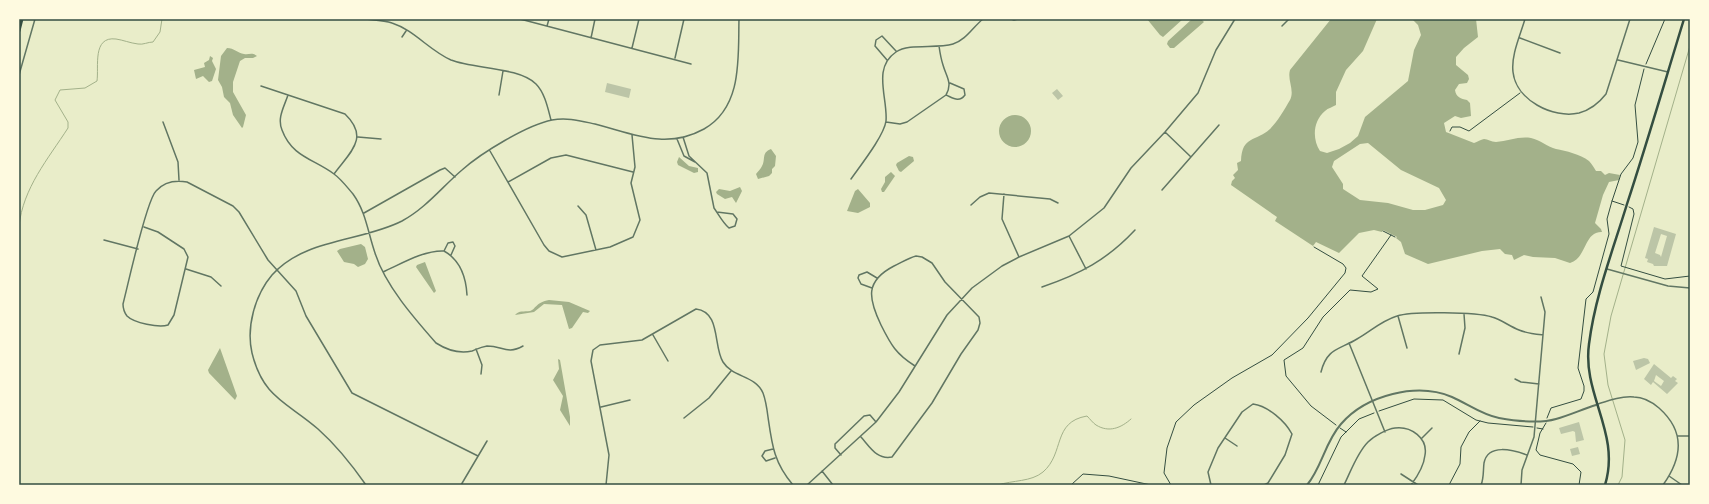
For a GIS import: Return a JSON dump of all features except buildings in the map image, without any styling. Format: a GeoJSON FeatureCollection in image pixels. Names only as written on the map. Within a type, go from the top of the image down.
{"type":"FeatureCollection","features":[{"type":"Feature","properties":{"kind":"highway"},"geometry":{"type":"LineString","coordinates":[[19,24],[21,19]]}},
{"type":"Feature","properties":{"kind":"highway"},"geometry":{"type":"LineString","coordinates":[[19,31],[21,19]]}},
{"type":"Feature","properties":{"kind":"main road"},"geometry":{"type":"LineString","coordinates":[[1605,485],[1610,460],[1610,446],[1596,405],[1591,379],[1589,345],[1594,316],[1607,269],[1684,19]]}},
{"type":"Feature","properties":{"kind":"street"},"geometry":{"type":"LineString","coordinates":[[19,75],[35,19]]}},
{"type":"Feature","properties":{"kind":"street"},"geometry":{"type":"LineString","coordinates":[[365,19],[391,22],[450,60],[528,78],[536,84],[547,106],[551,121]]}},
{"type":"Feature","properties":{"kind":"street"},"geometry":{"type":"LineString","coordinates":[[520,19],[675,58],[692,64]]}},
{"type":"Feature","properties":{"kind":"street"},"geometry":{"type":"LineString","coordinates":[[548,26],[549,19]]}},
{"type":"Feature","properties":{"kind":"street"},"geometry":{"type":"LineString","coordinates":[[591,38],[595,19]]}},
{"type":"Feature","properties":{"kind":"street"},"geometry":{"type":"LineString","coordinates":[[632,48],[639,19]]}},
{"type":"Feature","properties":{"kind":"street"},"geometry":{"type":"LineString","coordinates":[[675,58],[684,19]]}},
{"type":"Feature","properties":{"kind":"street"},"geometry":{"type":"LineString","coordinates":[[366,485],[336,447],[317,428],[284,405],[271,392],[256,366],[251,350],[250,332],[253,312],[260,293],[277,271],[300,254],[370,234],[404,220],[415,213],[478,157],[535,126],[551,121],[568,119],[656,140],[678,139],[705,128],[717,119],[726,109],[733,91],[737,73],[739,19]]}},
{"type":"Feature","properties":{"kind":"street"},"geometry":{"type":"LineString","coordinates":[[851,179],[876,143],[886,122],[882,76],[888,60],[896,51],[904,48],[953,44],[962,40],[983,19]]}},
{"type":"Feature","properties":{"kind":"street"},"geometry":{"type":"LineString","coordinates":[[1011,19],[1018,19]]}},
{"type":"Feature","properties":{"kind":"street"},"geometry":{"type":"LineString","coordinates":[[807,485],[876,422],[900,392],[944,320],[972,288],[987,276],[1019,257],[1069,236],[1104,208],[1131,168],[1165,132],[1198,93],[1216,50],[1235,19]]}},
{"type":"Feature","properties":{"kind":"street"},"geometry":{"type":"LineString","coordinates":[[1282,26],[1289,19]]}},
{"type":"Feature","properties":{"kind":"street"},"geometry":{"type":"LineString","coordinates":[[1525,19],[1513,64],[1514,78],[1521,93],[1538,106],[1573,114],[1584,111],[1596,105],[1606,94],[1630,19]]}},
{"type":"Feature","properties":{"kind":"street"},"geometry":{"type":"LineString","coordinates":[[402,37],[406,31]]}},
{"type":"Feature","properties":{"kind":"street"},"geometry":{"type":"LineString","coordinates":[[888,60],[874,46],[876,40],[882,36],[896,51]]}},
{"type":"Feature","properties":{"kind":"street"},"geometry":{"type":"LineString","coordinates":[[1520,38],[1560,53]]}},
{"type":"Feature","properties":{"kind":"street"},"geometry":{"type":"LineString","coordinates":[[886,122],[900,124],[908,122],[946,94],[949,89],[950,82],[943,67],[939,46]]}},
{"type":"Feature","properties":{"kind":"street"},"geometry":{"type":"LineString","coordinates":[[1618,60],[1668,72]]}},
{"type":"Feature","properties":{"kind":"street"},"geometry":{"type":"LineString","coordinates":[[499,95],[503,71]]}},
{"type":"Feature","properties":{"kind":"street"},"geometry":{"type":"LineString","coordinates":[[946,94],[956,100],[963,98],[965,95],[964,89],[950,82]]}},
{"type":"Feature","properties":{"kind":"street"},"geometry":{"type":"LineString","coordinates":[[261,86],[345,114],[356,128],[358,137],[356,144],[334,174]]}},
{"type":"Feature","properties":{"kind":"street"},"geometry":{"type":"LineString","coordinates":[[288,95],[281,115],[280,123],[286,137],[299,154],[334,174],[354,195],[364,213],[374,253],[383,272],[436,343],[445,349],[455,351],[488,346],[514,351],[523,346]]}},
{"type":"Feature","properties":{"kind":"street"},"geometry":{"type":"LineString","coordinates":[[163,122],[178,162],[179,180]]}},
{"type":"Feature","properties":{"kind":"street"},"geometry":{"type":"LineString","coordinates":[[1162,190],[1219,126]]}},
{"type":"Feature","properties":{"kind":"street"},"geometry":{"type":"LineString","coordinates":[[1165,132],[1191,156]]}},
{"type":"Feature","properties":{"kind":"street"},"geometry":{"type":"LineString","coordinates":[[490,150],[544,245],[549,251],[562,257],[596,250],[623,242],[633,237],[638,229],[639,212],[631,183],[634,172],[632,135]]}},
{"type":"Feature","properties":{"kind":"street"},"geometry":{"type":"LineString","coordinates":[[358,137],[381,139]]}},
{"type":"Feature","properties":{"kind":"street"},"geometry":{"type":"LineString","coordinates":[[683,137],[687,152],[696,162]]}},
{"type":"Feature","properties":{"kind":"street"},"geometry":{"type":"LineString","coordinates":[[678,139],[684,156],[704,168],[709,178],[712,204],[717,212],[726,226],[729,228],[735,226],[737,219],[733,214],[717,212]]}},
{"type":"Feature","properties":{"kind":"street"},"geometry":{"type":"LineString","coordinates":[[508,182],[551,158],[566,155],[634,172]]}},
{"type":"Feature","properties":{"kind":"street"},"geometry":{"type":"LineString","coordinates":[[364,213],[445,168],[455,177]]}},
{"type":"Feature","properties":{"kind":"street"},"geometry":{"type":"LineString","coordinates":[[144,227],[158,232],[184,249],[188,258],[174,315],[168,325],[160,327],[131,319],[123,309],[123,304],[151,198],[155,192],[167,183],[179,180],[187,182],[233,206],[244,220],[263,253],[277,271],[296,291],[306,316],[352,393],[478,456]]}},
{"type":"Feature","properties":{"kind":"street"},"geometry":{"type":"LineString","coordinates":[[971,205],[985,194],[1004,194],[1050,199],[1058,203]]}},
{"type":"Feature","properties":{"kind":"street"},"geometry":{"type":"LineString","coordinates":[[1004,194],[1002,218],[1019,257]]}},
{"type":"Feature","properties":{"kind":"street"},"geometry":{"type":"LineString","coordinates":[[578,206],[586,215],[596,250]]}},
{"type":"Feature","properties":{"kind":"street"},"geometry":{"type":"LineString","coordinates":[[1042,287],[1086,269],[1111,253],[1135,230]]}},
{"type":"Feature","properties":{"kind":"street"},"geometry":{"type":"LineString","coordinates":[[1069,236],[1086,269]]}},
{"type":"Feature","properties":{"kind":"street"},"geometry":{"type":"LineString","coordinates":[[104,240],[138,249]]}},
{"type":"Feature","properties":{"kind":"street"},"geometry":{"type":"LineString","coordinates":[[444,251],[448,243],[453,242],[455,246],[451,255]]}},
{"type":"Feature","properties":{"kind":"street"},"geometry":{"type":"LineString","coordinates":[[383,272],[431,252],[444,251],[451,255],[460,266],[466,284],[467,295]]}},
{"type":"Feature","properties":{"kind":"street"},"geometry":{"type":"LineString","coordinates":[[861,437],[879,456],[886,458],[892,457],[915,428],[978,330],[980,323],[979,317],[945,282],[932,263],[922,257],[912,257],[879,275],[872,288],[871,301],[891,346],[904,359],[916,366]]}},
{"type":"Feature","properties":{"kind":"street"},"geometry":{"type":"LineString","coordinates":[[186,269],[211,277],[221,286]]}},
{"type":"Feature","properties":{"kind":"street"},"geometry":{"type":"LineString","coordinates":[[1607,269],[1668,286],[1690,288]]}},
{"type":"Feature","properties":{"kind":"street"},"geometry":{"type":"LineString","coordinates":[[872,288],[861,284],[859,275],[867,272],[877,278]]}},
{"type":"Feature","properties":{"kind":"street"},"geometry":{"type":"LineString","coordinates":[[1520,485],[1522,470],[1534,437],[1536,421],[1545,312],[1542,297]]}},
{"type":"Feature","properties":{"kind":"street"},"geometry":{"type":"LineString","coordinates":[[606,485],[609,455],[591,361],[593,350],[600,345],[642,340],[696,309],[705,311],[712,320],[723,362],[731,371],[752,380],[763,394],[775,458],[793,485]]}},
{"type":"Feature","properties":{"kind":"street"},"geometry":{"type":"LineString","coordinates":[[1321,372],[1324,360],[1332,352],[1362,336],[1373,327],[1398,316],[1414,313],[1486,315],[1499,319],[1520,331],[1543,335]]}},
{"type":"Feature","properties":{"kind":"street"},"geometry":{"type":"LineString","coordinates":[[1458,354],[1465,328],[1464,314]]}},
{"type":"Feature","properties":{"kind":"street"},"geometry":{"type":"LineString","coordinates":[[1398,316],[1407,348]]}},
{"type":"Feature","properties":{"kind":"street"},"geometry":{"type":"LineString","coordinates":[[652,334],[668,361]]}},
{"type":"Feature","properties":{"kind":"street"},"geometry":{"type":"LineString","coordinates":[[1349,343],[1385,432]]}},
{"type":"Feature","properties":{"kind":"street"},"geometry":{"type":"LineString","coordinates":[[476,349],[482,365],[481,374]]}},
{"type":"Feature","properties":{"kind":"street"},"geometry":{"type":"LineString","coordinates":[[684,418],[709,398],[731,371]]}},
{"type":"Feature","properties":{"kind":"street"},"geometry":{"type":"LineString","coordinates":[[1515,379],[1521,382],[1539,384]]}},
{"type":"Feature","properties":{"kind":"street"},"geometry":{"type":"LineString","coordinates":[[1307,485],[1330,440],[1351,414],[1373,401],[1406,392],[1430,392],[1451,397],[1497,418],[1536,421],[1556,419],[1613,399],[1636,397],[1654,404],[1672,423],[1678,436],[1678,452],[1670,476],[1663,485]]}},
{"type":"Feature","properties":{"kind":"street"},"geometry":{"type":"LineString","coordinates":[[601,407],[630,400]]}},
{"type":"Feature","properties":{"kind":"street"},"geometry":{"type":"LineString","coordinates":[[1211,485],[1208,472],[1218,448],[1242,412],[1253,404],[1260,405],[1268,410],[1288,427],[1292,434],[1285,455],[1268,483],[1264,485]]}},
{"type":"Feature","properties":{"kind":"street"},"geometry":{"type":"LineString","coordinates":[[841,455],[835,444],[864,416],[870,415],[876,422]]}},
{"type":"Feature","properties":{"kind":"street"},"geometry":{"type":"LineString","coordinates":[[1344,485],[1362,450],[1373,438],[1394,428],[1409,430],[1422,438],[1426,454],[1423,464],[1411,485]]}},
{"type":"Feature","properties":{"kind":"street"},"geometry":{"type":"LineString","coordinates":[[1422,438],[1432,428]]}},
{"type":"Feature","properties":{"kind":"street"},"geometry":{"type":"LineString","coordinates":[[1678,436],[1690,436]]}},
{"type":"Feature","properties":{"kind":"street"},"geometry":{"type":"LineString","coordinates":[[1225,438],[1237,446]]}},
{"type":"Feature","properties":{"kind":"street"},"geometry":{"type":"LineString","coordinates":[[461,485],[487,441]]}},
{"type":"Feature","properties":{"kind":"street"},"geometry":{"type":"LineString","coordinates":[[773,449],[765,451],[762,456],[766,461],[775,458]]}},
{"type":"Feature","properties":{"kind":"street"},"geometry":{"type":"LineString","coordinates":[[1481,485],[1485,457],[1490,452],[1504,449],[1527,455]]}},
{"type":"Feature","properties":{"kind":"street"},"geometry":{"type":"LineString","coordinates":[[822,471],[833,485]]}},
{"type":"Feature","properties":{"kind":"street"},"geometry":{"type":"LineString","coordinates":[[1401,474],[1418,485]]}},
{"type":"Feature","properties":{"kind":"street"},"geometry":{"type":"LineString","coordinates":[[1670,476],[1682,485]]}},
{"type":"Feature","properties":{"kind":"path"},"geometry":{"type":"LineString","coordinates":[[1579,485],[1581,472],[1573,464],[1540,455],[1536,450],[1540,433],[1544,429],[1551,408],[1581,399],[1584,391],[1578,368],[1583,312],[1586,299],[1593,292],[1609,234],[1606,219],[1621,174],[1633,158],[1638,142],[1635,105],[1645,67],[1665,19]]}},
{"type":"Feature","properties":{"kind":"path"},"geometry":{"type":"LineString","coordinates":[[1450,131],[1452,127],[1460,127],[1469,130],[1521,93]]}},
{"type":"Feature","properties":{"kind":"path"},"geometry":{"type":"LineString","coordinates":[[1612,201],[1633,209],[1634,214],[1621,266],[1664,279],[1690,276]]}},
{"type":"Feature","properties":{"kind":"path"},"geometry":{"type":"LineString","coordinates":[[1383,231],[1395,237]]}},
{"type":"Feature","properties":{"kind":"path"},"geometry":{"type":"LineString","coordinates":[[1346,432],[1311,406],[1286,376],[1284,360],[1303,348],[1323,317],[1350,290],[1372,292],[1378,289],[1362,276],[1391,235]]}},
{"type":"Feature","properties":{"kind":"path"},"geometry":{"type":"LineString","coordinates":[[1171,485],[1164,473],[1167,448],[1176,422],[1194,405],[1232,378],[1272,355],[1308,318],[1344,273],[1346,268],[1343,264],[1314,247]]}},
{"type":"Feature","properties":{"kind":"path"},"geometry":{"type":"LineString","coordinates":[[1318,485],[1335,446],[1359,419],[1414,399],[1443,400],[1480,421],[1506,426],[1544,429]]}},
{"type":"Feature","properties":{"kind":"path"},"geometry":{"type":"LineString","coordinates":[[1449,485],[1460,464],[1461,447],[1469,432],[1480,421]]}},
{"type":"Feature","properties":{"kind":"path"},"geometry":{"type":"LineString","coordinates":[[1071,485],[1083,474],[1109,476],[1151,485]]}},
{"type":"Feature","properties":{"kind":"shaded area"},"geometry":{"type":"Polygon","coordinates":[[[1147,19],[1183,19],[1163,37],[1147,19]]]}},
{"type":"Feature","properties":{"kind":"shaded area"},"geometry":{"type":"Polygon","coordinates":[[[1192,19],[1201,19],[1204,22],[1174,48],[1170,48],[1167,44],[1168,41],[1192,19]]]}},
{"type":"Feature","properties":{"kind":"shaded area"},"geometry":{"type":"Polygon","coordinates":[[[1331,19],[1377,19],[1363,51],[1346,70],[1336,92],[1336,105],[1321,115],[1316,125],[1315,136],[1317,146],[1320,151],[1327,153],[1350,143],[1358,136],[1365,117],[1408,81],[1414,50],[1421,35],[1418,25],[1412,19],[1476,19],[1478,37],[1464,48],[1456,57],[1456,65],[1468,75],[1469,79],[1467,83],[1459,84],[1455,90],[1456,94],[1470,103],[1471,116],[1461,118],[1455,116],[1444,123],[1446,132],[1474,143],[1484,139],[1496,142],[1518,138],[1531,138],[1553,148],[1581,156],[1589,161],[1596,171],[1601,171],[1605,175],[1609,173],[1620,175],[1619,180],[1609,182],[1603,195],[1595,223],[1602,232],[1596,233],[1592,236],[1588,240],[1580,256],[1570,263],[1555,258],[1524,255],[1514,260],[1512,255],[1505,254],[1500,249],[1482,251],[1428,264],[1405,254],[1401,242],[1396,238],[1397,237],[1383,230],[1382,232],[1374,230],[1359,233],[1339,253],[1316,242],[1313,246],[1275,221],[1277,217],[1231,185],[1235,178],[1233,175],[1238,170],[1237,163],[1241,161],[1244,147],[1251,140],[1270,129],[1290,100],[1292,92],[1289,78],[1290,70],[1331,19]],[[1368,143],[1360,144],[1334,161],[1332,167],[1343,184],[1343,189],[1360,200],[1388,203],[1413,210],[1425,210],[1443,205],[1446,200],[1439,188],[1401,170],[1368,143]]]}},
{"type":"Feature","properties":{"kind":"shaded area"},"geometry":{"type":"Polygon","coordinates":[[[227,48],[257,56],[253,58],[245,58],[240,61],[233,82],[233,92],[246,115],[242,128],[233,115],[230,103],[224,97],[222,87],[218,80],[221,56],[227,48]]]}},
{"type":"Feature","properties":{"kind":"shaded area"},"geometry":{"type":"Polygon","coordinates":[[[210,56],[213,58],[212,61],[216,69],[212,81],[209,82],[203,76],[196,79],[194,70],[205,67],[204,63],[209,60],[210,56]]]}},
{"type":"Feature","properties":{"kind":"shaded area"},"geometry":{"type":"Polygon","coordinates":[[[1012,115],[1018,115],[1028,122],[1031,131],[1030,137],[1024,144],[1018,147],[1012,147],[1002,140],[999,134],[999,128],[1006,118],[1012,115]]]}},
{"type":"Feature","properties":{"kind":"shaded area"},"geometry":{"type":"Polygon","coordinates":[[[771,149],[776,156],[775,166],[772,169],[772,173],[769,176],[758,179],[756,174],[762,167],[766,152],[771,149]]]}},
{"type":"Feature","properties":{"kind":"shaded area"},"geometry":{"type":"Polygon","coordinates":[[[909,156],[913,157],[914,161],[901,172],[899,171],[896,165],[897,163],[909,156]]]}},
{"type":"Feature","properties":{"kind":"shaded area"},"geometry":{"type":"Polygon","coordinates":[[[679,157],[689,166],[698,168],[698,172],[694,173],[678,165],[677,162],[679,157]]]}},
{"type":"Feature","properties":{"kind":"shaded area"},"geometry":{"type":"Polygon","coordinates":[[[891,172],[895,176],[884,192],[882,192],[881,189],[885,182],[885,177],[891,172]]]}},
{"type":"Feature","properties":{"kind":"shaded area"},"geometry":{"type":"Polygon","coordinates":[[[740,187],[742,191],[736,203],[732,197],[725,199],[716,192],[719,189],[730,191],[740,187]]]}},
{"type":"Feature","properties":{"kind":"shaded area"},"geometry":{"type":"Polygon","coordinates":[[[858,189],[870,203],[870,207],[858,213],[847,211],[855,191],[858,189]]]}},
{"type":"Feature","properties":{"kind":"shaded area"},"geometry":{"type":"Polygon","coordinates":[[[361,244],[365,247],[368,259],[365,264],[358,267],[354,264],[344,262],[337,251],[340,249],[361,244]]]}},
{"type":"Feature","properties":{"kind":"shaded area"},"geometry":{"type":"Polygon","coordinates":[[[425,262],[436,291],[434,293],[416,267],[417,265],[425,262]]]}},
{"type":"Feature","properties":{"kind":"shaded area"},"geometry":{"type":"Polygon","coordinates":[[[549,300],[569,302],[590,311],[588,313],[583,312],[572,328],[569,329],[562,305],[544,304],[534,312],[515,315],[520,312],[530,311],[541,302],[549,300]]]}},
{"type":"Feature","properties":{"kind":"shaded area"},"geometry":{"type":"Polygon","coordinates":[[[220,348],[237,396],[235,400],[209,373],[208,370],[220,348]]]}},
{"type":"Feature","properties":{"kind":"shaded area"},"geometry":{"type":"Polygon","coordinates":[[[558,359],[560,360],[570,417],[570,426],[560,410],[563,396],[553,380],[559,369],[558,359]]]}},
{"type":"Feature","properties":{"kind":"waterway"},"geometry":{"type":"LineString","coordinates":[[19,226],[21,212],[31,186],[68,128],[68,122],[55,100],[60,90],[85,88],[97,81],[98,54],[103,42],[108,39],[116,39],[140,44],[153,42],[160,32],[162,19]]}},
{"type":"Feature","properties":{"kind":"waterway"},"geometry":{"type":"LineString","coordinates":[[1618,485],[1622,477],[1625,440],[1608,385],[1604,354],[1611,316],[1690,46]]}},
{"type":"Feature","properties":{"kind":"waterway"},"geometry":{"type":"LineString","coordinates":[[998,485],[1033,478],[1043,472],[1050,464],[1054,456],[1063,431],[1076,419],[1087,416],[1096,425],[1106,429],[1119,427],[1131,419]]}}]}
